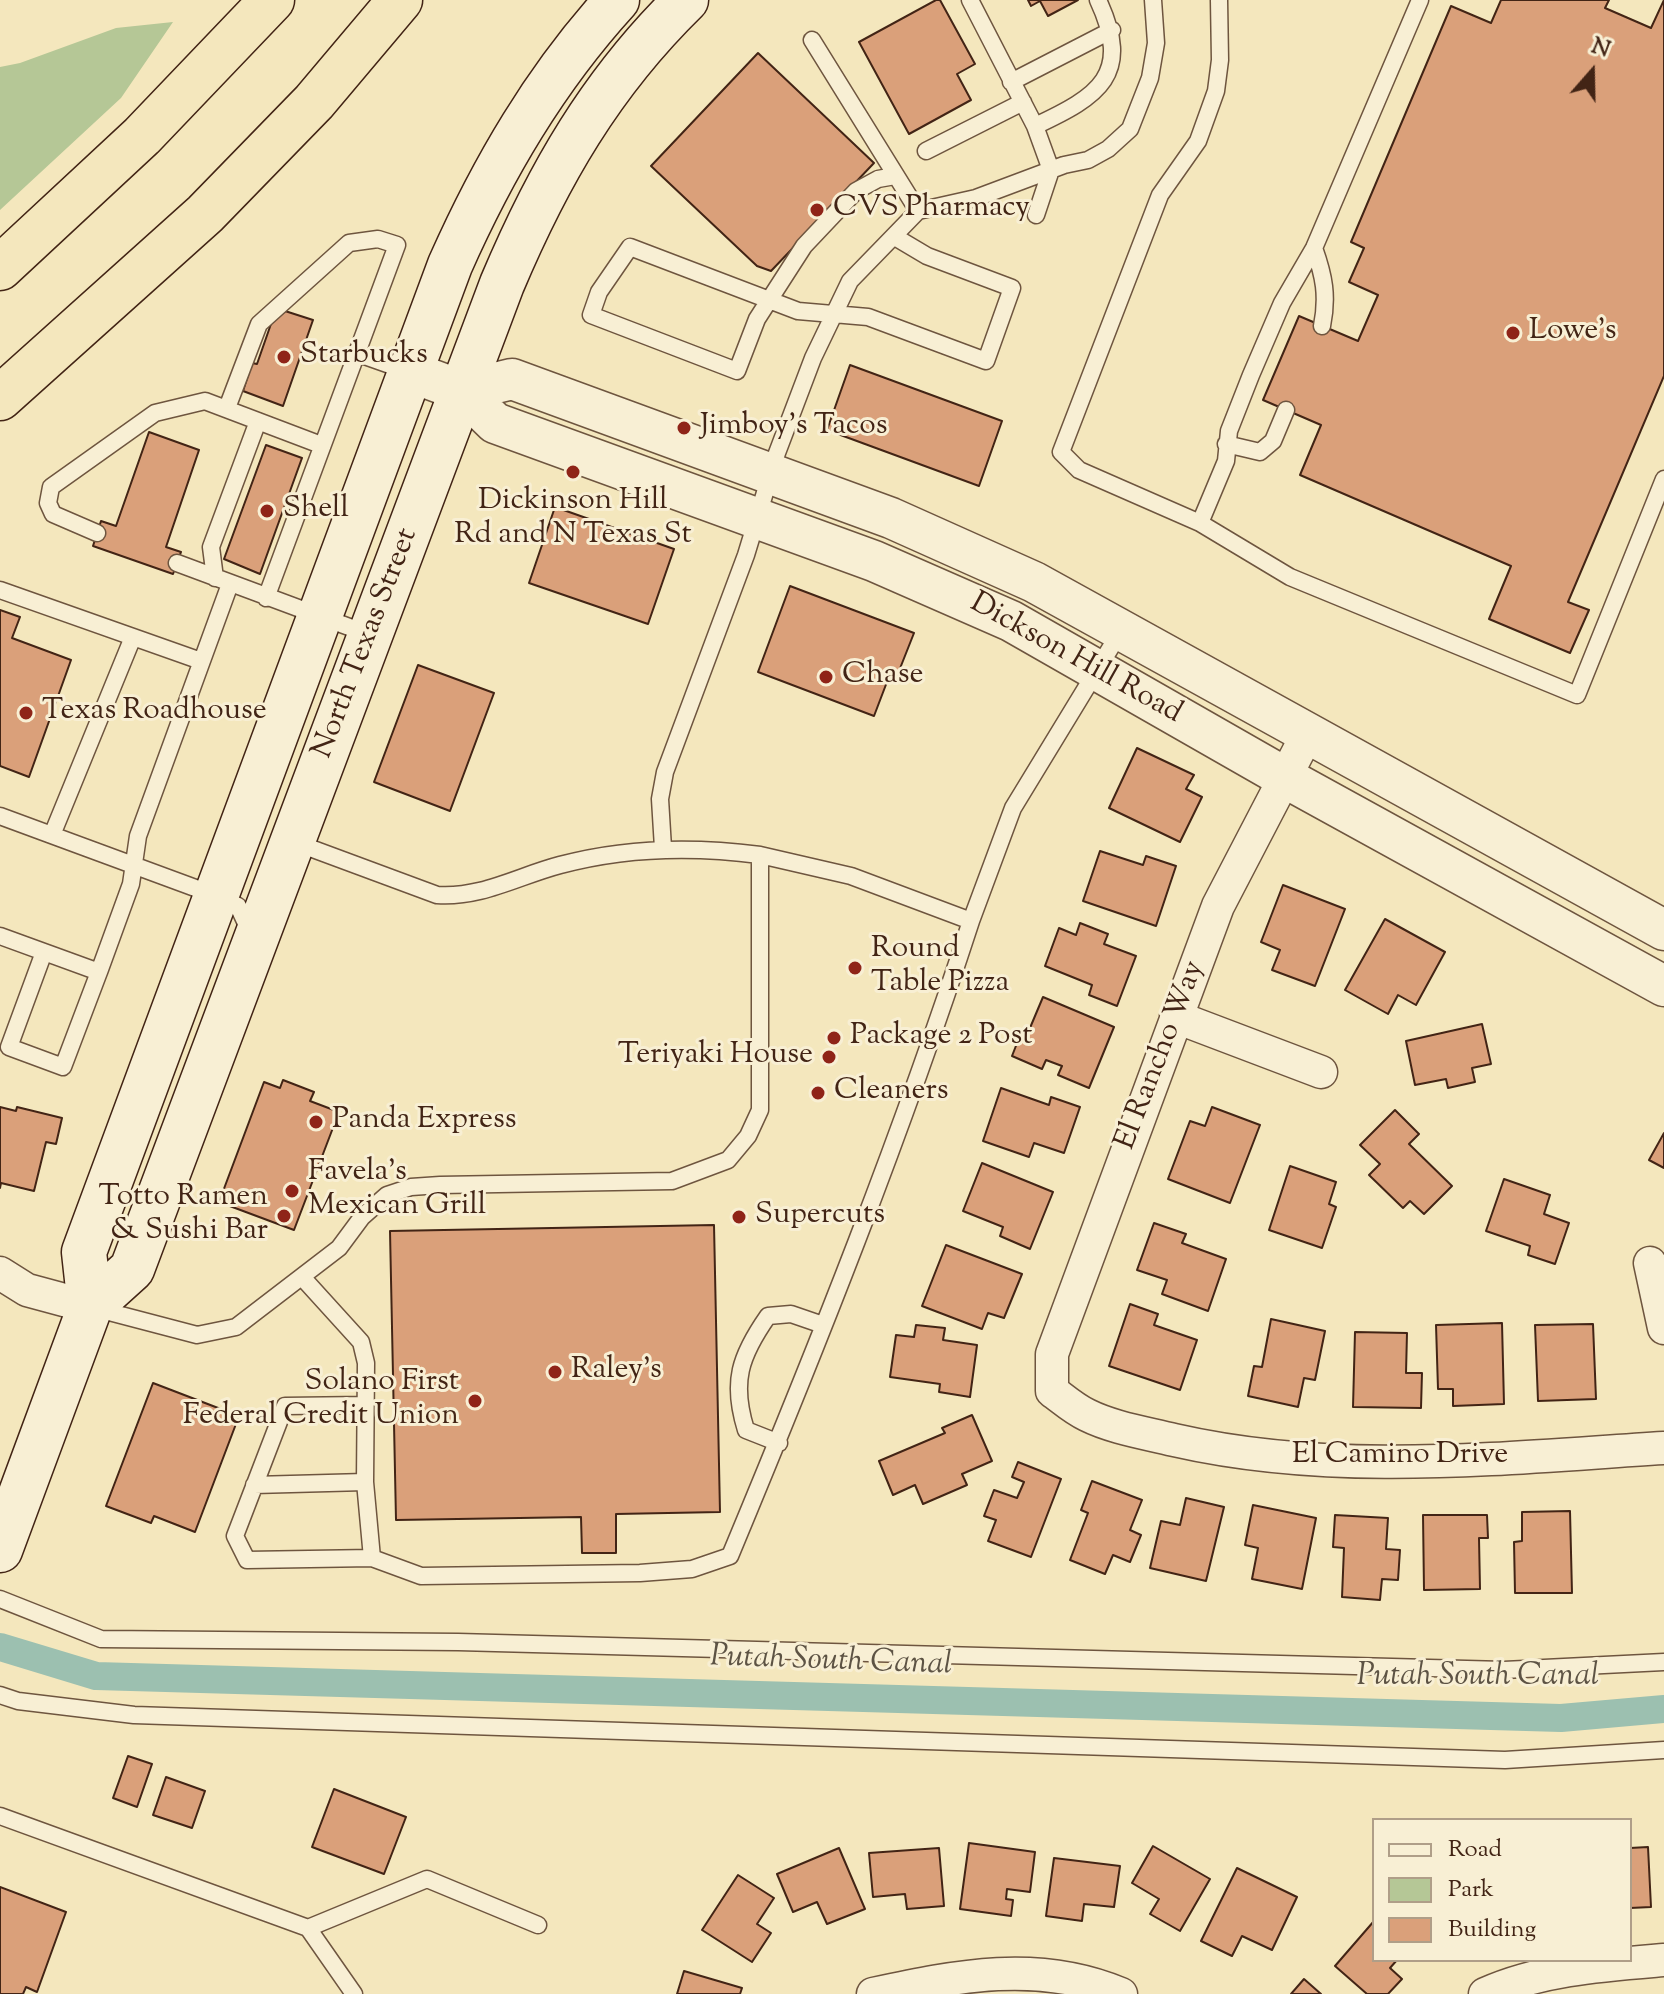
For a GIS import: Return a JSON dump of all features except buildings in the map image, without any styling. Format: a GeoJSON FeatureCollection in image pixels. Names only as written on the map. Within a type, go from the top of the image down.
{"type":"FeatureCollection","features":[{"type":"Feature","properties":{"kind":"highway"},"geometry":{"type":"LineString","coordinates":[[0,268],[142,136],[272,0]]}},
{"type":"Feature","properties":{"kind":"highway"},"geometry":{"type":"LineString","coordinates":[[0,398],[205,214],[314,102],[400,0]]}},
{"type":"Feature","properties":{"kind":"highway"},"geometry":{"type":"LineString","coordinates":[[363,45],[430,0]]}},
{"type":"Feature","properties":{"kind":"main road","name":"North Texas Street"},"geometry":{"type":"LineString","coordinates":[[0,1550],[90,1307],[84,1252],[450,265],[490,180],[537,100],[617,0]]}},
{"type":"Feature","properties":{"kind":"main road","name":"North Texas Street"},"geometry":{"type":"LineString","coordinates":[[90,1307],[132,1269],[502,284],[556,166],[606,91],[686,0]]}},
{"type":"Feature","properties":{"kind":"street","name":"Dickson Hill Road"},"geometry":{"type":"LineString","coordinates":[[411,372],[462,391],[495,423],[757,518],[956,596],[1098,669],[1284,777],[1664,986]]}},
{"type":"Feature","properties":{"kind":"street","name":"Dickson Hill Road"},"geometry":{"type":"LineString","coordinates":[[462,391],[512,379],[966,549],[1122,629],[1664,930]]}},
{"type":"Feature","properties":{"kind":"street","name":"El Rancho Way"},"geometry":{"type":"LineString","coordinates":[[1052,1391],[1052,1354],[1218,906],[1308,733]]}},
{"type":"Feature","properties":{"kind":"street"},"geometry":{"type":"LineString","coordinates":[[1176,1017],[1321,1072]]}},
{"type":"Feature","properties":{"kind":"street"},"geometry":{"type":"LineString","coordinates":[[1650,1263],[1664,1328]]}},
{"type":"Feature","properties":{"kind":"street"},"geometry":{"type":"LineString","coordinates":[[0,1273],[27,1290],[90,1307]]}},
{"type":"Feature","properties":{"kind":"street","name":"El Camino Drive"},"geometry":{"type":"LineString","coordinates":[[1052,1391],[1087,1415],[1141,1432],[1216,1449],[1284,1458],[1425,1462],[1664,1448]]}},
{"type":"Feature","properties":{"kind":"street"},"geometry":{"type":"LineString","coordinates":[[1485,1994],[1514,1981],[1568,1970],[1664,1960]]}},
{"type":"Feature","properties":{"kind":"street"},"geometry":{"type":"LineString","coordinates":[[873,1994],[952,1977],[1004,1971],[1059,1976],[1121,1994]]}},
{"type":"Feature","properties":{"kind":"lane"},"geometry":{"type":"LineString","coordinates":[[970,0],[1035,126],[1051,170],[1036,215]]}},
{"type":"Feature","properties":{"kind":"lane"},"geometry":{"type":"LineString","coordinates":[[1035,126],[1083,104],[1104,82],[1113,52],[1112,30],[1098,0]]}},
{"type":"Feature","properties":{"kind":"lane"},"geometry":{"type":"LineString","coordinates":[[663,848],[660,799],[665,772],[813,358],[850,281],[918,211],[976,198],[1051,170],[1088,160],[1108,149],[1130,129],[1150,78],[1156,43],[1153,0]]}},
{"type":"Feature","properties":{"kind":"lane"},"geometry":{"type":"LineString","coordinates":[[1219,0],[1220,60],[1216,91],[1198,141],[1160,195],[1061,452],[1079,470],[1200,523],[1290,577],[1577,695],[1664,479]]}},
{"type":"Feature","properties":{"kind":"lane"},"geometry":{"type":"LineString","coordinates":[[1200,523],[1226,461],[1226,444],[1282,303],[1314,248],[1420,0]]}},
{"type":"Feature","properties":{"kind":"lane"},"geometry":{"type":"LineString","coordinates":[[1011,82],[1112,30]]}},
{"type":"Feature","properties":{"kind":"lane"},"geometry":{"type":"LineString","coordinates":[[812,40],[918,211]]}},
{"type":"Feature","properties":{"kind":"lane"},"geometry":{"type":"LineString","coordinates":[[926,151],[1023,102]]}},
{"type":"Feature","properties":{"kind":"lane"},"geometry":{"type":"LineString","coordinates":[[895,176],[878,179],[856,191],[804,246],[787,277],[768,298],[737,371],[591,315],[599,292],[630,247],[768,298],[798,311],[868,317],[986,361],[1012,288],[927,256],[895,237]]}},
{"type":"Feature","properties":{"kind":"lane"},"geometry":{"type":"LineString","coordinates":[[227,408],[259,324],[349,243],[378,239],[397,245],[266,598]]}},
{"type":"Feature","properties":{"kind":"lane"},"geometry":{"type":"LineString","coordinates":[[1314,248],[1324,276],[1327,302],[1322,326]]}},
{"type":"Feature","properties":{"kind":"lane"},"geometry":{"type":"LineString","coordinates":[[356,353],[411,372]]}},
{"type":"Feature","properties":{"kind":"lane"},"geometry":{"type":"LineString","coordinates":[[97,533],[53,514],[48,503],[51,487],[155,413],[205,401],[321,445]]}},
{"type":"Feature","properties":{"kind":"lane"},"geometry":{"type":"LineString","coordinates":[[1226,444],[1260,452],[1273,441],[1286,410]]}},
{"type":"Feature","properties":{"kind":"lane"},"geometry":{"type":"LineString","coordinates":[[44,952],[9,1047],[63,1067],[131,884],[138,836],[201,661],[222,581],[211,547],[258,421]]}},
{"type":"Feature","properties":{"kind":"lane"},"geometry":{"type":"LineString","coordinates":[[177,563],[370,635]]}},
{"type":"Feature","properties":{"kind":"lane"},"geometry":{"type":"LineString","coordinates":[[0,590],[201,661]]}},
{"type":"Feature","properties":{"kind":"lane"},"geometry":{"type":"LineString","coordinates":[[365,1405],[285,1406],[235,1536],[247,1560],[372,1558],[421,1576],[692,1569],[730,1556],[779,1443],[938,1022],[1013,808],[1122,629]]}},
{"type":"Feature","properties":{"kind":"lane"},"geometry":{"type":"LineString","coordinates":[[52,835],[133,637]]}},
{"type":"Feature","properties":{"kind":"lane"},"geometry":{"type":"LineString","coordinates":[[0,816],[238,906],[254,941]]}},
{"type":"Feature","properties":{"kind":"lane"},"geometry":{"type":"LineString","coordinates":[[292,841],[437,895],[456,896],[477,894],[586,859],[663,848],[711,848],[760,855],[851,876],[971,921]]}},
{"type":"Feature","properties":{"kind":"lane"},"geometry":{"type":"LineString","coordinates":[[90,1307],[197,1335],[236,1327],[339,1248],[371,1208],[387,1195],[411,1187],[672,1181],[728,1160],[748,1136],[760,1110],[760,855]]}},
{"type":"Feature","properties":{"kind":"lane"},"geometry":{"type":"LineString","coordinates":[[0,936],[99,972]]}},
{"type":"Feature","properties":{"kind":"lane"},"geometry":{"type":"LineString","coordinates":[[302,1277],[361,1342],[366,1363],[365,1482],[372,1558]]}},
{"type":"Feature","properties":{"kind":"lane"},"geometry":{"type":"LineString","coordinates":[[779,1443],[746,1430],[737,1402],[744,1350],[768,1316],[791,1314],[823,1325]]}},
{"type":"Feature","properties":{"kind":"lane"},"geometry":{"type":"LineString","coordinates":[[254,1485],[365,1482]]}},
{"type":"Feature","properties":{"kind":"lane"},"geometry":{"type":"LineString","coordinates":[[0,1599],[101,1639],[458,1642],[1504,1670],[1664,1662]]}},
{"type":"Feature","properties":{"kind":"lane"},"geometry":{"type":"LineString","coordinates":[[0,1695],[18,1701],[134,1715],[477,1727],[1505,1760],[1664,1750]]}},
{"type":"Feature","properties":{"kind":"lane"},"geometry":{"type":"LineString","coordinates":[[0,1816],[308,1928],[354,1994]]}},
{"type":"Feature","properties":{"kind":"lane"},"geometry":{"type":"LineString","coordinates":[[308,1928],[427,1879],[538,1925]]}},
{"type":"Feature","properties":{"kind":"green space"},"geometry":{"type":"Polygon","coordinates":[[[173,22],[121,98],[0,210],[0,67],[20,63],[116,28],[173,22]]]}},
{"type":"Feature","properties":{"kind":"waterway","name":"Putah South Canal"},"geometry":{"type":"LineString","coordinates":[[0,1647],[96,1676],[1561,1718],[1664,1709]]}},
{"type":"Feature","properties":{"kind":"place","name":"CVS Pharmacy"},"geometry":{"type":"Point","coordinates":[817,210]}},
{"type":"Feature","properties":{"kind":"place","name":"Lowe's"},"geometry":{"type":"Point","coordinates":[1513,333]}},
{"type":"Feature","properties":{"kind":"place","name":"Starbucks"},"geometry":{"type":"Point","coordinates":[284,357]}},
{"type":"Feature","properties":{"kind":"place","name":"Jimboy's Tacos"},"geometry":{"type":"Point","coordinates":[684,428]}},
{"type":"Feature","properties":{"kind":"place","name":"Dickinson Hill Rd and N Texas St"},"geometry":{"type":"Point","coordinates":[573,472]}},
{"type":"Feature","properties":{"kind":"place","name":"Shell"},"geometry":{"type":"Point","coordinates":[267,511]}},
{"type":"Feature","properties":{"kind":"place","name":"Chase"},"geometry":{"type":"Point","coordinates":[826,677]}},
{"type":"Feature","properties":{"kind":"place","name":"Texas Roadhouse"},"geometry":{"type":"Point","coordinates":[26,713]}},
{"type":"Feature","properties":{"kind":"place","name":"Round Table Pizza"},"geometry":{"type":"Point","coordinates":[855,968]}},
{"type":"Feature","properties":{"kind":"place","name":"Package 2 Post"},"geometry":{"type":"Point","coordinates":[834,1038]}},
{"type":"Feature","properties":{"kind":"place","name":"Teriyaki House"},"geometry":{"type":"Point","coordinates":[829,1057]}},
{"type":"Feature","properties":{"kind":"place","name":"Cleaners"},"geometry":{"type":"Point","coordinates":[818,1093]}},
{"type":"Feature","properties":{"kind":"place","name":"Panda Express"},"geometry":{"type":"Point","coordinates":[316,1122]}},
{"type":"Feature","properties":{"kind":"place","name":"Favela's Mexican Grill"},"geometry":{"type":"Point","coordinates":[292,1191]}},
{"type":"Feature","properties":{"kind":"place","name":"Totto Ramen & Sushi Bar"},"geometry":{"type":"Point","coordinates":[284,1216]}},
{"type":"Feature","properties":{"kind":"place","name":"Supercuts"},"geometry":{"type":"Point","coordinates":[739,1217]}},
{"type":"Feature","properties":{"kind":"place","name":"Raley's"},"geometry":{"type":"Point","coordinates":[555,1372]}},
{"type":"Feature","properties":{"kind":"place","name":"Solano First Federal Credit Union"},"geometry":{"type":"Point","coordinates":[475,1401]}}]}
